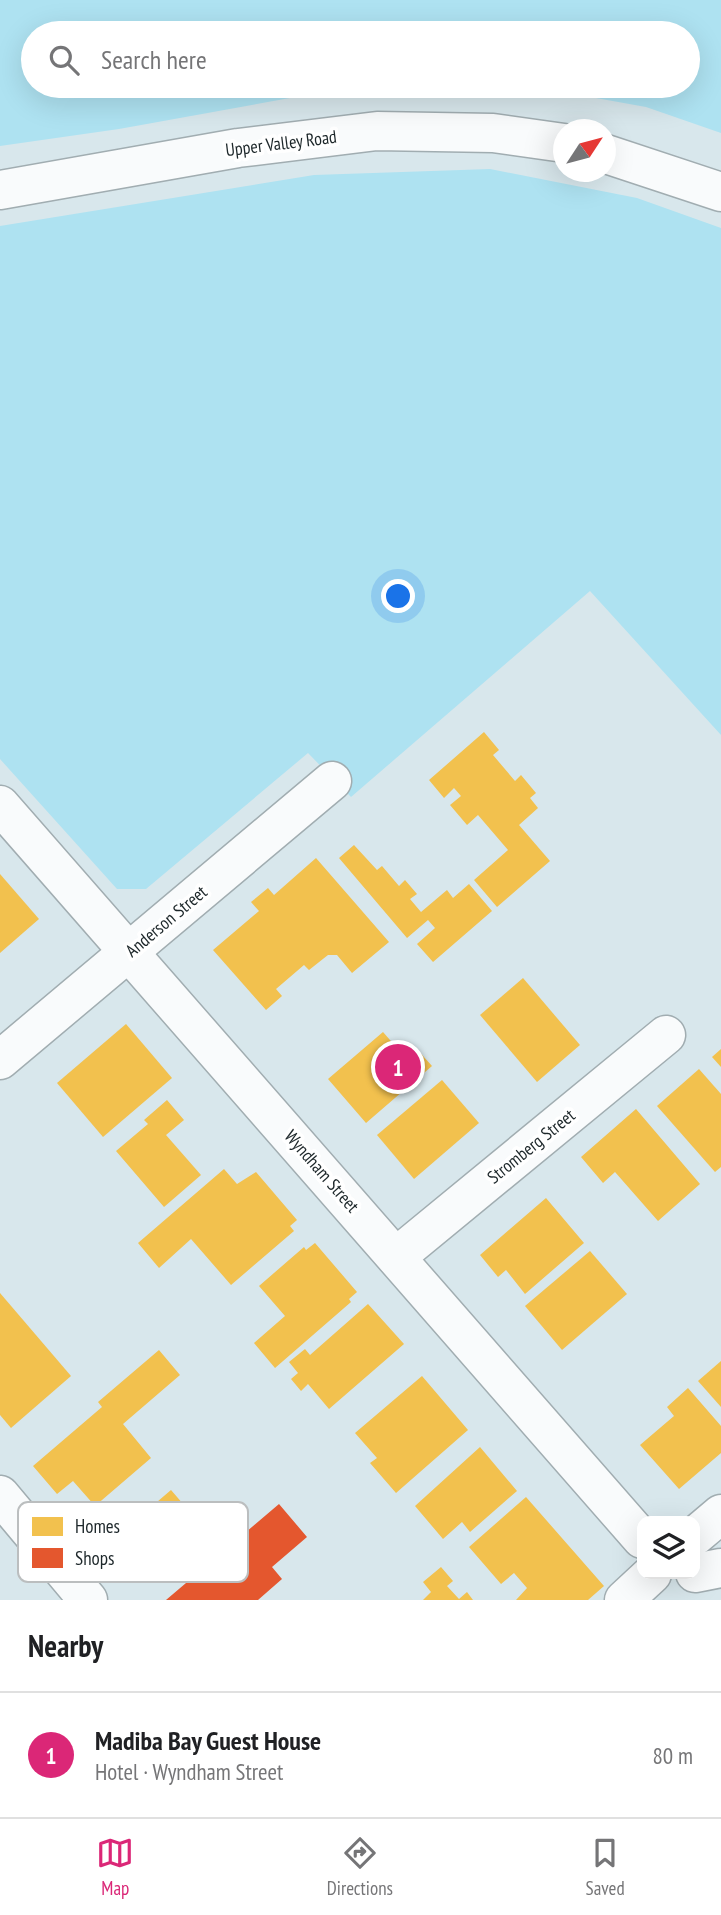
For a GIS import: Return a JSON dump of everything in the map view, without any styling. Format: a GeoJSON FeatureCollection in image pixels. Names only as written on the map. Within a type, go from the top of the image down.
{"type":"FeatureCollection","features":[{"type":"Feature","properties":{"kind":"street","name":"Upper Valley Road"},"geometry":{"type":"LineString","coordinates":[[0,190],[238,148],[377,131],[493,134],[553,142]]}},
{"type":"Feature","properties":{"kind":"street"},"geometry":{"type":"LineString","coordinates":[[616,157],[721,192]]}},
{"type":"Feature","properties":{"kind":"street","name":"Anderson Street"},"geometry":{"type":"LineString","coordinates":[[1,1058],[331,781]]}},
{"type":"Feature","properties":{"kind":"street","name":"Wyndham Street"},"geometry":{"type":"LineString","coordinates":[[0,805],[637,1533]]}},
{"type":"Feature","properties":{"kind":"street","name":"Stromberg Street"},"geometry":{"type":"LineString","coordinates":[[397,1257],[666,1035]]}},
{"type":"Feature","properties":{"kind":"street"},"geometry":{"type":"LineString","coordinates":[[0,1495],[18,1516]]}},
{"type":"Feature","properties":{"kind":"street"},"geometry":{"type":"LineString","coordinates":[[700,1532],[721,1514]]}},
{"type":"Feature","properties":{"kind":"street"},"geometry":{"type":"LineString","coordinates":[[700,1572],[721,1568]]}},
{"type":"Feature","properties":{"kind":"street"},"geometry":{"type":"LineString","coordinates":[[624,1600],[647,1579]]}},
{"type":"Feature","properties":{"kind":"street"},"geometry":{"type":"LineString","coordinates":[[73,1582],[88,1600]]}},
{"type":"Feature","properties":{"kind":"shaded area"},"geometry":{"type":"Polygon","coordinates":[[[0,0],[721,0],[721,133],[646,107],[596,98],[700,98],[700,21],[21,21],[21,98],[290,98],[119,129],[0,146],[0,0]]]}},
{"type":"Feature","properties":{"kind":"shaded area"},"geometry":{"type":"Polygon","coordinates":[[[490,169],[637,198],[721,228],[721,735],[590,591],[351,797],[308,753],[146,889],[117,889],[0,759],[0,226],[314,175],[490,169]]]}},
{"type":"Feature","properties":{"kind":"building: Homes"},"geometry":{"type":"Polygon","coordinates":[[[484,732],[499,750],[493,755],[515,781],[521,775],[536,793],[530,798],[538,808],[519,825],[550,861],[497,907],[474,880],[508,850],[478,815],[467,825],[450,805],[461,796],[454,788],[444,798],[429,780],[484,732]]]}},
{"type":"Feature","properties":{"kind":"building: Homes"},"geometry":{"type":"Polygon","coordinates":[[[354,845],[377,870],[382,866],[399,886],[405,880],[417,894],[410,899],[421,912],[447,890],[453,898],[469,884],[492,911],[433,962],[417,944],[435,928],[428,920],[407,938],[339,858],[354,845]]]}},
{"type":"Feature","properties":{"kind":"building: Homes"},"geometry":{"type":"Polygon","coordinates":[[[316,858],[389,942],[352,973],[337,955],[328,955],[309,970],[304,965],[276,989],[282,996],[266,1010],[213,950],[259,911],[251,902],[268,888],[274,895],[316,858]]]}},
{"type":"Feature","properties":{"kind":"building: Homes"},"geometry":{"type":"Polygon","coordinates":[[[0,874],[39,919],[0,953],[0,874]]]}},
{"type":"Feature","properties":{"kind":"building: Homes"},"geometry":{"type":"Polygon","coordinates":[[[523,978],[580,1045],[537,1082],[480,1015],[523,978]]]}},
{"type":"Feature","properties":{"kind":"building: Homes"},"geometry":{"type":"Polygon","coordinates":[[[126,1024],[172,1078],[103,1137],[57,1083],[126,1024]]]}},
{"type":"Feature","properties":{"kind":"building: Homes"},"geometry":{"type":"Polygon","coordinates":[[[383,1032],[404,1056],[415,1047],[432,1066],[366,1123],[328,1079],[383,1032]]]}},
{"type":"Feature","properties":{"kind":"building: Homes"},"geometry":{"type":"Polygon","coordinates":[[[721,1049],[721,1067],[712,1057],[721,1049]]]}},
{"type":"Feature","properties":{"kind":"building: Homes"},"geometry":{"type":"Polygon","coordinates":[[[699,1069],[721,1094],[721,1167],[715,1172],[657,1106],[699,1069]]]}},
{"type":"Feature","properties":{"kind":"building: Homes"},"geometry":{"type":"Polygon","coordinates":[[[442,1080],[479,1123],[414,1179],[377,1135],[442,1080]]]}},
{"type":"Feature","properties":{"kind":"building: Homes"},"geometry":{"type":"Polygon","coordinates":[[[167,1100],[184,1120],[166,1135],[201,1175],[164,1207],[116,1151],[148,1124],[144,1120],[167,1100]]]}},
{"type":"Feature","properties":{"kind":"building: Homes"},"geometry":{"type":"Polygon","coordinates":[[[636,1109],[700,1184],[658,1221],[615,1172],[603,1183],[581,1157],[636,1109]]]}},
{"type":"Feature","properties":{"kind":"building: Homes"},"geometry":{"type":"Polygon","coordinates":[[[224,1169],[237,1184],[256,1172],[297,1220],[290,1226],[294,1231],[231,1285],[191,1239],[159,1268],[138,1243],[224,1169]]]}},
{"type":"Feature","properties":{"kind":"building: Homes"},"geometry":{"type":"Polygon","coordinates":[[[546,1198],[584,1243],[525,1294],[506,1270],[498,1277],[480,1255],[546,1198]]]}},
{"type":"Feature","properties":{"kind":"building: Homes"},"geometry":{"type":"Polygon","coordinates":[[[315,1243],[357,1292],[349,1299],[351,1302],[275,1368],[254,1343],[285,1316],[259,1286],[304,1247],[306,1250],[315,1243]]]}},
{"type":"Feature","properties":{"kind":"building: Homes"},"geometry":{"type":"Polygon","coordinates":[[[590,1251],[627,1294],[562,1350],[525,1306],[590,1251]]]}},
{"type":"Feature","properties":{"kind":"building: Homes"},"geometry":{"type":"Polygon","coordinates":[[[0,1293],[71,1376],[11,1428],[0,1415],[0,1293]]]}},
{"type":"Feature","properties":{"kind":"building: Homes"},"geometry":{"type":"Polygon","coordinates":[[[368,1304],[404,1344],[329,1409],[308,1384],[301,1391],[291,1379],[298,1373],[289,1362],[305,1349],[310,1355],[368,1304]]]}},
{"type":"Feature","properties":{"kind":"building: Homes"},"geometry":{"type":"Polygon","coordinates":[[[159,1350],[180,1375],[123,1424],[151,1458],[100,1502],[91,1502],[73,1481],[57,1494],[33,1466],[102,1407],[98,1402],[159,1350]]]}},
{"type":"Feature","properties":{"kind":"building: Homes"},"geometry":{"type":"Polygon","coordinates":[[[721,1361],[721,1407],[698,1381],[721,1361]]]}},
{"type":"Feature","properties":{"kind":"building: Homes"},"geometry":{"type":"Polygon","coordinates":[[[422,1376],[468,1430],[396,1493],[370,1463],[377,1458],[355,1433],[422,1376]]]}},
{"type":"Feature","properties":{"kind":"building: Homes"},"geometry":{"type":"Polygon","coordinates":[[[688,1388],[721,1426],[721,1453],[679,1489],[640,1445],[674,1416],[667,1407],[688,1388]]]}},
{"type":"Feature","properties":{"kind":"building: Homes"},"geometry":{"type":"Polygon","coordinates":[[[480,1447],[517,1491],[470,1532],[462,1522],[443,1539],[415,1506],[480,1447]]]}},
{"type":"Feature","properties":{"kind":"building: Homes"},"geometry":{"type":"Polygon","coordinates":[[[171,1490],[181,1502],[157,1502],[171,1490]]]}},
{"type":"Feature","properties":{"kind":"building: Homes"},"geometry":{"type":"Polygon","coordinates":[[[526,1497],[604,1586],[588,1600],[516,1600],[527,1588],[514,1573],[501,1584],[469,1547],[526,1497]]]}},
{"type":"Feature","properties":{"kind":"building: Homes"},"geometry":{"type":"Polygon","coordinates":[[[441,1567],[453,1581],[447,1586],[459,1599],[467,1592],[473,1600],[423,1600],[431,1592],[423,1582],[441,1567]]]}},
{"type":"Feature","properties":{"kind":"building: Shops"},"geometry":{"type":"Polygon","coordinates":[[[279,1504],[307,1537],[272,1567],[282,1579],[258,1600],[166,1600],[187,1582],[248,1582],[248,1530],[279,1504]]]}},
{"type":"Feature","properties":{"kind":"place","name":"Madiba Bay Guest House"},"geometry":{"type":"Point","coordinates":[398,1067]}}]}
